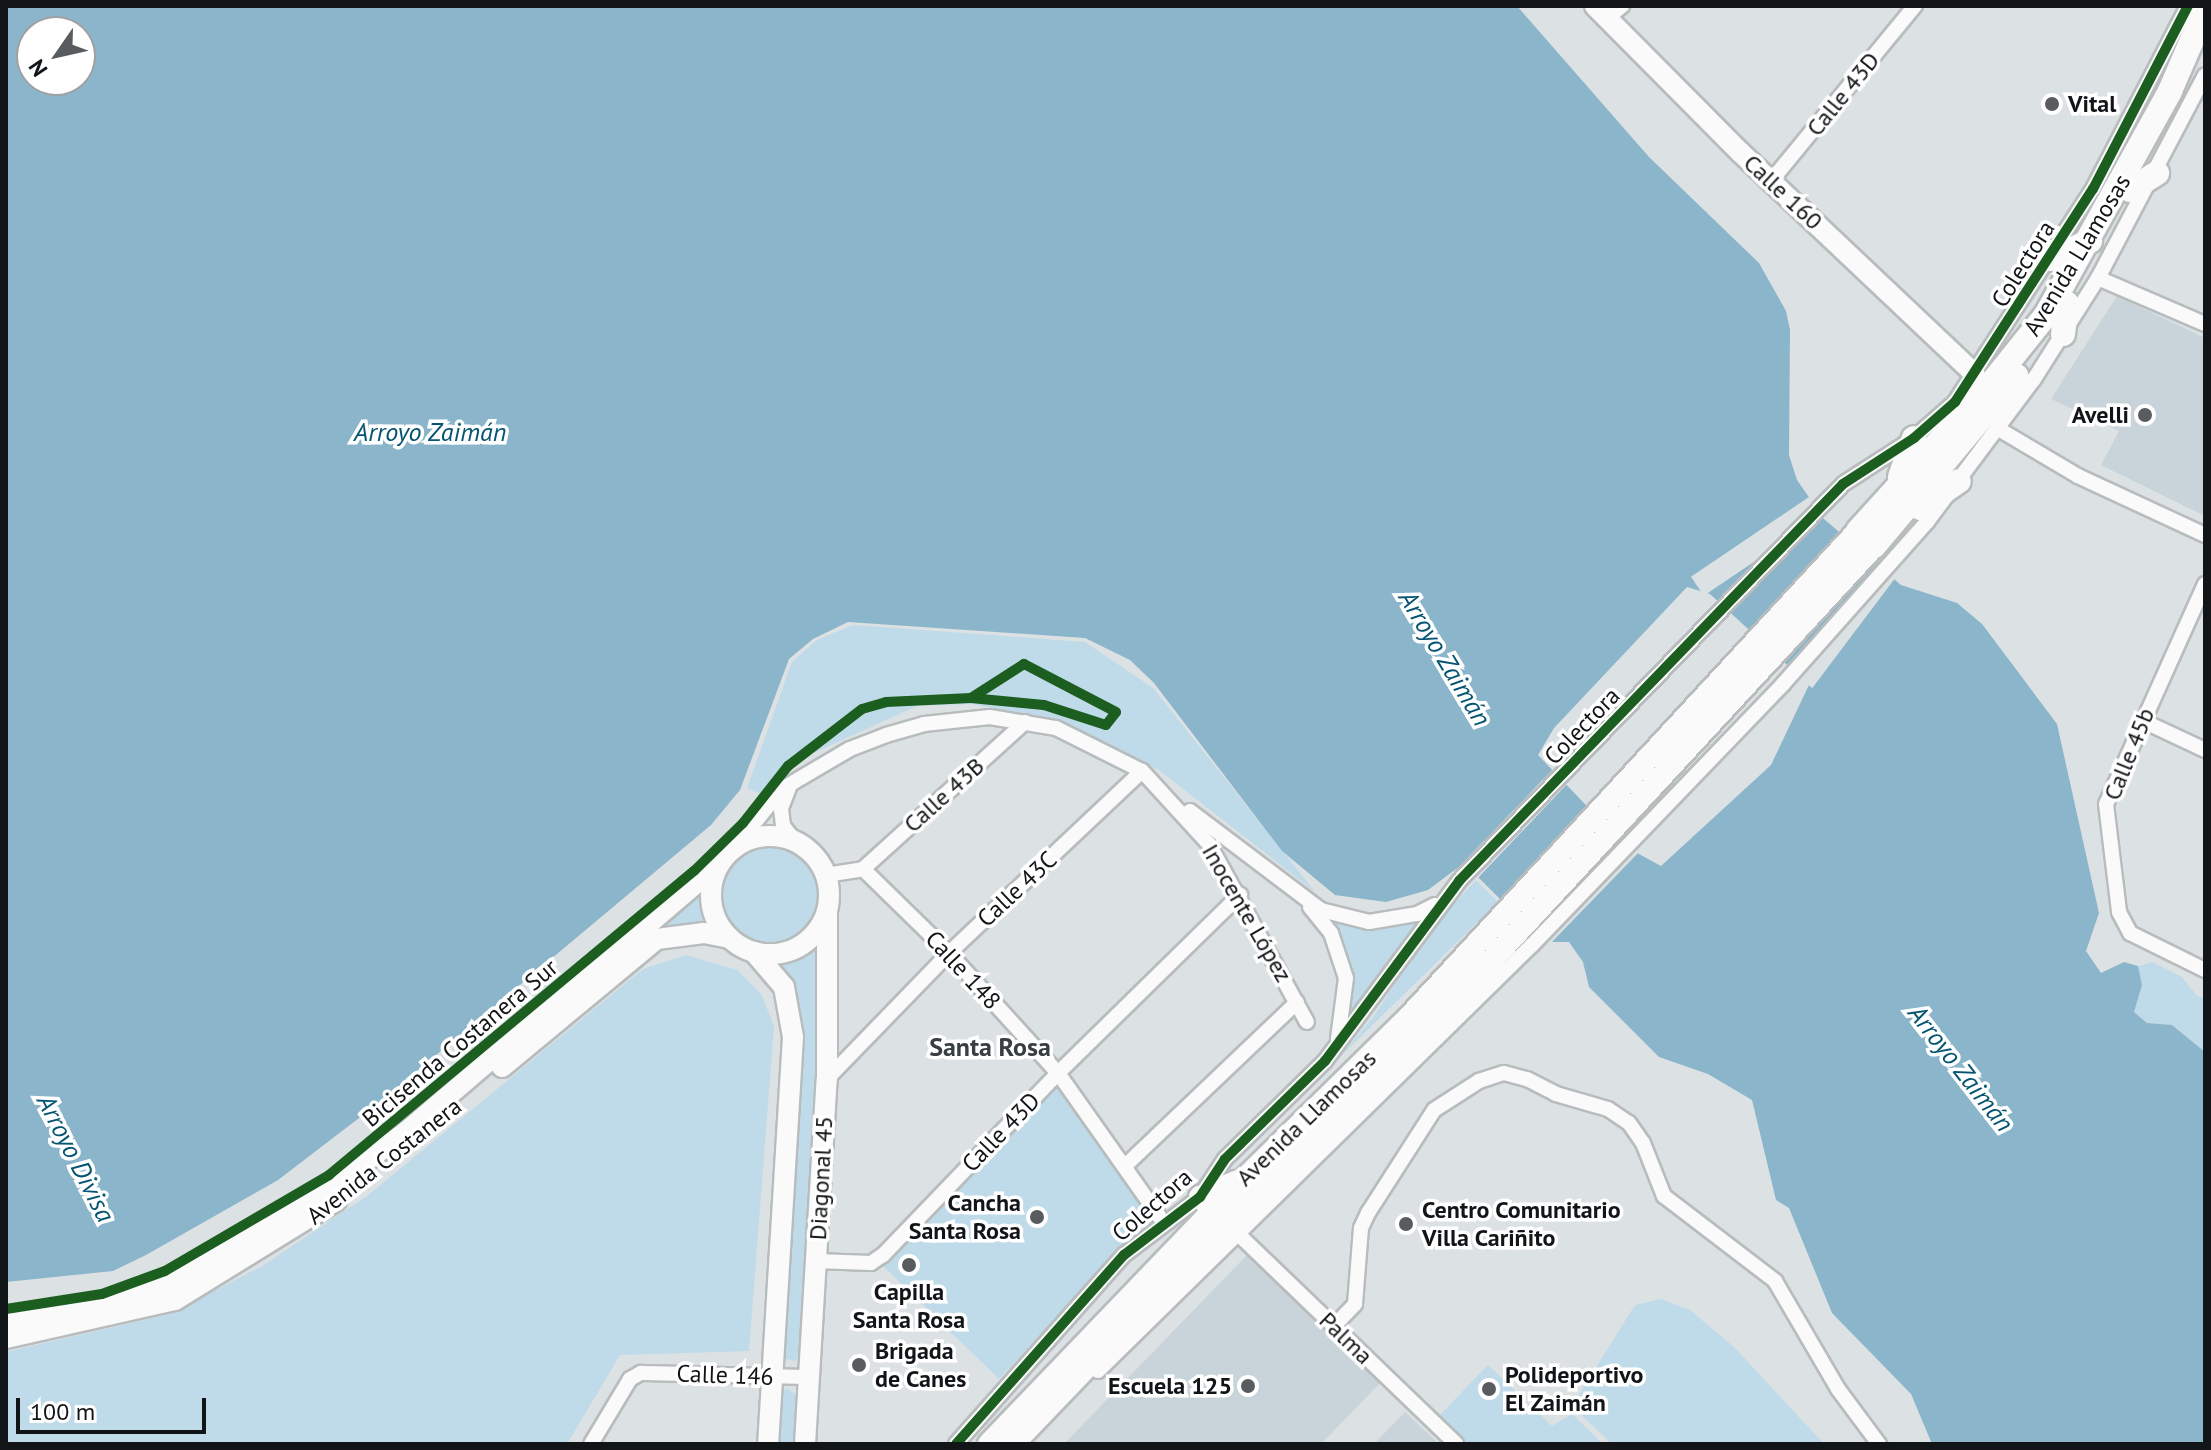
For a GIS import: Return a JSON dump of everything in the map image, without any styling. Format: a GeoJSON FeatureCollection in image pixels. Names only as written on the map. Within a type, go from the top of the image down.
{"type":"FeatureCollection","features":[{"type":"Feature","properties":{"kind":"highway","name":"Avenida Llamosas"},"geometry":{"type":"LineString","coordinates":[[1874,547],[1896,489],[2025,342],[2090,241],[2170,91],[2205,10]]}},
{"type":"Feature","properties":{"kind":"highway","name":"Avenida Llamosas"},"geometry":{"type":"LineString","coordinates":[[1874,547],[1996,404],[2067,303],[2130,190],[2205,42]]}},
{"type":"Feature","properties":{"kind":"highway"},"geometry":{"type":"LineString","coordinates":[[2130,190],[2157,173]]}},
{"type":"Feature","properties":{"kind":"highway"},"geometry":{"type":"LineString","coordinates":[[2050,259],[2090,241]]}},
{"type":"Feature","properties":{"kind":"highway"},"geometry":{"type":"LineString","coordinates":[[2063,334],[2067,303]]}},
{"type":"Feature","properties":{"kind":"highway"},"geometry":{"type":"LineString","coordinates":[[1896,489],[1914,438]]}},
{"type":"Feature","properties":{"kind":"highway"},"geometry":{"type":"LineString","coordinates":[[1898,522],[1959,481]]}},
{"type":"Feature","properties":{"kind":"main road","name":"Calle 160"},"geometry":{"type":"LineString","coordinates":[[1608,10],[1771,181],[1975,374]]}},
{"type":"Feature","properties":{"kind":"main road","name":"Avenida Llamosas"},"geometry":{"type":"LineString","coordinates":[[989,1444],[1219,1215],[1517,929],[1627,796],[1754,659],[1874,547]]}},
{"type":"Feature","properties":{"kind":"main road"},"geometry":{"type":"LineString","coordinates":[[764,836],[796,842],[809,851],[826,875],[827,912],[819,928],[791,951],[754,952],[730,938],[711,901],[727,855],[764,836]]}},
{"type":"Feature","properties":{"kind":"main road","name":"Avenida Costanera"},"geometry":{"type":"LineString","coordinates":[[6,1322],[101,1306],[170,1284],[306,1205],[407,1131],[727,855]]}},
{"type":"Feature","properties":{"kind":"main road","name":"Diagonal 45"},"geometry":{"type":"LineString","coordinates":[[805,1444],[827,1079],[827,912]]}},
{"type":"Feature","properties":{"kind":"main road","name":"Avenida Llamosas"},"geometry":{"type":"LineString","coordinates":[[1013,1444],[1219,1215],[1245,1178],[1410,1016],[1517,929]]}},
{"type":"Feature","properties":{"kind":"main road","name":"Avenida Costanera"},"geometry":{"type":"LineString","coordinates":[[6,1338],[175,1300],[227,1272],[412,1143],[642,949],[674,935],[730,938]]}},
{"type":"Feature","properties":{"kind":"main road","name":"Diagonal 45"},"geometry":{"type":"LineString","coordinates":[[754,952],[784,987],[793,1037],[768,1444]]}},
{"type":"Feature","properties":{"kind":"street","name":"Calle 43D"},"geometry":{"type":"LineString","coordinates":[[1771,181],[1915,6]]}},
{"type":"Feature","properties":{"kind":"street","name":"Colectora"},"geometry":{"type":"LineString","coordinates":[[1026,1444],[1219,1215],[1225,1159],[1336,1047],[1375,1000],[1439,903],[1825,502],[1855,475],[1940,418],[1975,374],[2050,259],[2123,135],[2188,6]]}},
{"type":"Feature","properties":{"kind":"street"},"geometry":{"type":"LineString","coordinates":[[1517,929],[1639,833],[1783,684],[1874,547],[1959,481],[2063,334],[2098,278],[2199,105],[2205,75]]}},
{"type":"Feature","properties":{"kind":"street"},"geometry":{"type":"LineString","coordinates":[[2098,278],[2205,324]]}},
{"type":"Feature","properties":{"kind":"street"},"geometry":{"type":"LineString","coordinates":[[1997,428],[2078,476],[2205,535]]}},
{"type":"Feature","properties":{"kind":"street","name":"Calle 45b"},"geometry":{"type":"LineString","coordinates":[[2205,584],[2141,720],[2106,804],[2119,912],[2130,933],[2205,970]]}},
{"type":"Feature","properties":{"kind":"street","name":"Inocente López"},"geometry":{"type":"LineString","coordinates":[[727,855],[790,785],[850,749],[924,724],[990,717],[1056,728],[1142,771],[1165,792],[1209,844],[1240,895],[1307,1022]]}},
{"type":"Feature","properties":{"kind":"street"},"geometry":{"type":"LineString","coordinates":[[2141,720],[2205,750]]}},
{"type":"Feature","properties":{"kind":"street","name":"Calle 43B"},"geometry":{"type":"LineString","coordinates":[[863,869],[1025,722]]}},
{"type":"Feature","properties":{"kind":"street","name":"Calle 43C"},"geometry":{"type":"LineString","coordinates":[[827,1079],[949,953],[1142,771]]}},
{"type":"Feature","properties":{"kind":"street"},"geometry":{"type":"LineString","coordinates":[[790,785],[781,809],[783,826],[796,842]]}},
{"type":"Feature","properties":{"kind":"street"},"geometry":{"type":"LineString","coordinates":[[1165,792],[1302,898],[1331,933],[1346,978],[1347,1001],[1336,1047]]}},
{"type":"Feature","properties":{"kind":"street"},"geometry":{"type":"LineString","coordinates":[[826,875],[863,869]]}},
{"type":"Feature","properties":{"kind":"street","name":"Calle 148"},"geometry":{"type":"LineString","coordinates":[[863,869],[949,953],[1058,1073],[1126,1165],[1164,1223]]}},
{"type":"Feature","properties":{"kind":"street","name":"Calle 43D"},"geometry":{"type":"LineString","coordinates":[[816,1261],[871,1263],[883,1255],[1058,1073],[1240,895]]}},
{"type":"Feature","properties":{"kind":"street","name":"Colectora"},"geometry":{"type":"LineString","coordinates":[[1302,898],[1345,919],[1369,922],[1417,914],[1439,903]]}},
{"type":"Feature","properties":{"kind":"street"},"geometry":{"type":"LineString","coordinates":[[1126,1165],[1297,1002]]}},
{"type":"Feature","properties":{"kind":"street"},"geometry":{"type":"LineString","coordinates":[[1334,1326],[1355,1304],[1361,1228],[1434,1110],[1479,1081],[1504,1073],[1608,1109],[1629,1123],[1643,1143],[1664,1196],[1775,1281],[1838,1389],[1879,1444]]}},
{"type":"Feature","properties":{"kind":"street","name":"Colectora"},"geometry":{"type":"LineString","coordinates":[[956,1444],[1124,1255],[1164,1223],[1219,1215]]}},
{"type":"Feature","properties":{"kind":"street","name":"Palma"},"geometry":{"type":"LineString","coordinates":[[1219,1215],[1456,1444]]}},
{"type":"Feature","properties":{"kind":"street","name":"Calle 146"},"geometry":{"type":"LineString","coordinates":[[591,1444],[630,1379],[641,1373],[809,1377]]}},
{"type":"Feature","properties":{"kind":"shaded area","name":"Avelli"},"geometry":{"type":"Polygon","coordinates":[[[2117,296],[2205,338],[2205,516],[2101,465],[2119,431],[2051,399],[2117,296]]]}},
{"type":"Feature","properties":{"kind":"shaded area"},"geometry":{"type":"Polygon","coordinates":[[[853,625],[1085,642],[1153,688],[1315,892],[1159,770],[1052,720],[972,704],[917,706],[807,756],[776,776],[763,795],[747,788],[792,662],[817,640],[853,625]]]}},
{"type":"Feature","properties":{"kind":"shaded area"},"geometry":{"type":"Polygon","coordinates":[[[770,842],[790,846],[807,857],[818,874],[822,894],[818,914],[807,931],[790,942],[770,946],[750,942],[733,931],[722,914],[718,894],[722,874],[733,857],[750,846],[770,842]]]}},
{"type":"Feature","properties":{"kind":"shaded area"},"geometry":{"type":"Polygon","coordinates":[[[1476,880],[1498,902],[1339,1058],[1374,1016],[1433,926],[1476,880]]]}},
{"type":"Feature","properties":{"kind":"shaded area"},"geometry":{"type":"Polygon","coordinates":[[[703,884],[703,909],[712,928],[675,926],[638,944],[703,884]]]}},
{"type":"Feature","properties":{"kind":"shaded area"},"geometry":{"type":"Polygon","coordinates":[[[1321,913],[1333,921],[1374,928],[1420,917],[1351,1014],[1350,966],[1321,913]]]}},
{"type":"Feature","properties":{"kind":"shaded area"},"geometry":{"type":"Polygon","coordinates":[[[824,937],[800,1357],[794,1361],[784,1358],[784,1346],[801,1026],[777,964],[824,937]]]}},
{"type":"Feature","properties":{"kind":"shaded area"},"geometry":{"type":"Polygon","coordinates":[[[686,955],[737,970],[761,994],[774,1026],[749,1351],[620,1355],[567,1444],[6,1444],[6,1352],[170,1314],[262,1266],[367,1196],[643,969],[686,955]]]}},
{"type":"Feature","properties":{"kind":"shaded area"},"geometry":{"type":"Polygon","coordinates":[[[2152,962],[2182,977],[2197,996],[2205,998],[2205,1052],[2172,1025],[2147,1023],[2134,1012],[2142,985],[2138,966],[2152,962]]]}},
{"type":"Feature","properties":{"kind":"shaded area"},"geometry":{"type":"Polygon","coordinates":[[[1053,1075],[1152,1215],[999,1379],[877,1260],[1053,1075]]]}},
{"type":"Feature","properties":{"kind":"shaded area"},"geometry":{"type":"Polygon","coordinates":[[[1248,1254],[1381,1382],[1321,1444],[1064,1444],[1248,1254]]]}},
{"type":"Feature","properties":{"kind":"shaded area"},"geometry":{"type":"Polygon","coordinates":[[[1661,1299],[1690,1310],[1735,1348],[1824,1444],[1612,1444],[1572,1406],[1635,1305],[1661,1299]]]}},
{"type":"Feature","properties":{"kind":"shaded area","name":"Polideportivo El Zaimán"},"geometry":{"type":"Polygon","coordinates":[[[1488,1365],[1552,1426],[1572,1414],[1603,1444],[1466,1444],[1438,1417],[1488,1365]]]}},
{"type":"Feature","properties":{"kind":"shaded area"},"geometry":{"type":"Polygon","coordinates":[[[787,1388],[798,1396],[795,1444],[778,1444],[781,1393],[787,1388]]]}},
{"type":"Feature","properties":{"kind":"shaded area"},"geometry":{"type":"Polygon","coordinates":[[[1405,1412],[1439,1444],[1374,1444],[1405,1412]]]}},
{"type":"Feature","properties":{"kind":"water","name":"Arroyo Zaimán"},"geometry":{"type":"Polygon","coordinates":[[[6,6],[1517,6],[1649,157],[1759,263],[1786,311],[1790,330],[1789,455],[1797,480],[1824,519],[1901,585],[1957,603],[1982,624],[2057,724],[2099,913],[2086,951],[2101,973],[2124,962],[2138,966],[2142,985],[2134,1012],[2147,1023],[2172,1025],[2205,1052],[2205,1444],[1932,1444],[1911,1394],[1832,1313],[1789,1208],[1776,1200],[1752,1100],[1708,1074],[1659,1057],[1589,987],[1583,962],[1569,942],[1543,942],[1464,863],[1428,890],[1386,902],[1335,895],[1282,851],[1154,683],[1130,660],[1085,638],[848,622],[813,639],[789,659],[740,790],[711,825],[380,1102],[278,1180],[113,1271],[6,1282],[6,6]],[[1687,587],[1554,728],[1538,755],[1626,847],[1661,866],[1771,765],[1809,685],[1710,594],[1687,587]]]}},
{"type":"Feature","properties":{"kind":"pier"},"geometry":{"type":"Polygon","coordinates":[[[1812,495],[1825,514],[1704,596],[1691,577],[1812,495]]]}},
{"type":"Feature","properties":{"kind":"pier"},"geometry":{"type":"Polygon","coordinates":[[[1880,565],[1896,577],[1812,688],[1796,676],[1880,565]]]}},
{"type":"Feature","properties":{"kind":"pier"},"geometry":{"type":"Polygon","coordinates":[[[1555,767],[1569,782],[1476,880],[1463,868],[1452,874],[1555,767]]]}},
{"type":"Feature","properties":{"kind":"pier"},"geometry":{"type":"Polygon","coordinates":[[[1623,839],[1641,850],[1548,946],[1541,945],[1531,935],[1623,839]]]}},
{"type":"Feature","properties":{"kind":"cycle path"},"geometry":{"type":"LineString","coordinates":[[956,1444],[1124,1255],[1200,1197],[1225,1159],[1325,1061],[1459,881],[1843,484],[1914,438],[1955,402],[2093,189],[2188,6]]}},
{"type":"Feature","properties":{"kind":"cycle path","name":"Bicisenda Costanera Sur"},"geometry":{"type":"LineString","coordinates":[[6,1309],[102,1294],[165,1271],[329,1175],[694,871],[743,823],[788,766],[862,709],[886,702],[971,698],[1044,705],[1106,725],[1116,712],[1024,664],[971,698]]}},
{"type":"Feature","properties":{"kind":"place","name":"Vital"},"geometry":{"type":"Point","coordinates":[2052,104]}},
{"type":"Feature","properties":{"kind":"place","name":"Avelli"},"geometry":{"type":"Point","coordinates":[2145,415]}},
{"type":"Feature","properties":{"kind":"place","name":"Cancha Santa Rosa"},"geometry":{"type":"Point","coordinates":[1037,1217]}},
{"type":"Feature","properties":{"kind":"place","name":"Centro Comunitario Villa Cariñito"},"geometry":{"type":"Point","coordinates":[1406,1224]}},
{"type":"Feature","properties":{"kind":"place","name":"Capilla Santa Rosa"},"geometry":{"type":"Point","coordinates":[909,1265]}},
{"type":"Feature","properties":{"kind":"place","name":"Brigada de Canes"},"geometry":{"type":"Point","coordinates":[859,1365]}},
{"type":"Feature","properties":{"kind":"place","name":"Escuela 125"},"geometry":{"type":"Point","coordinates":[1248,1386]}},
{"type":"Feature","properties":{"kind":"place","name":"Polideportivo El Zaimán"},"geometry":{"type":"Point","coordinates":[1489,1389]}},
{"type":"Feature","properties":{"kind":"district","name":"Santa Rosa"},"geometry":{"type":"Point","coordinates":[990,1047]}},
{"type":"Feature","properties":{"kind":"water label","name":"Arroyo Divisa"},"geometry":{"type":"Point","coordinates":[76,1158]}}]}
